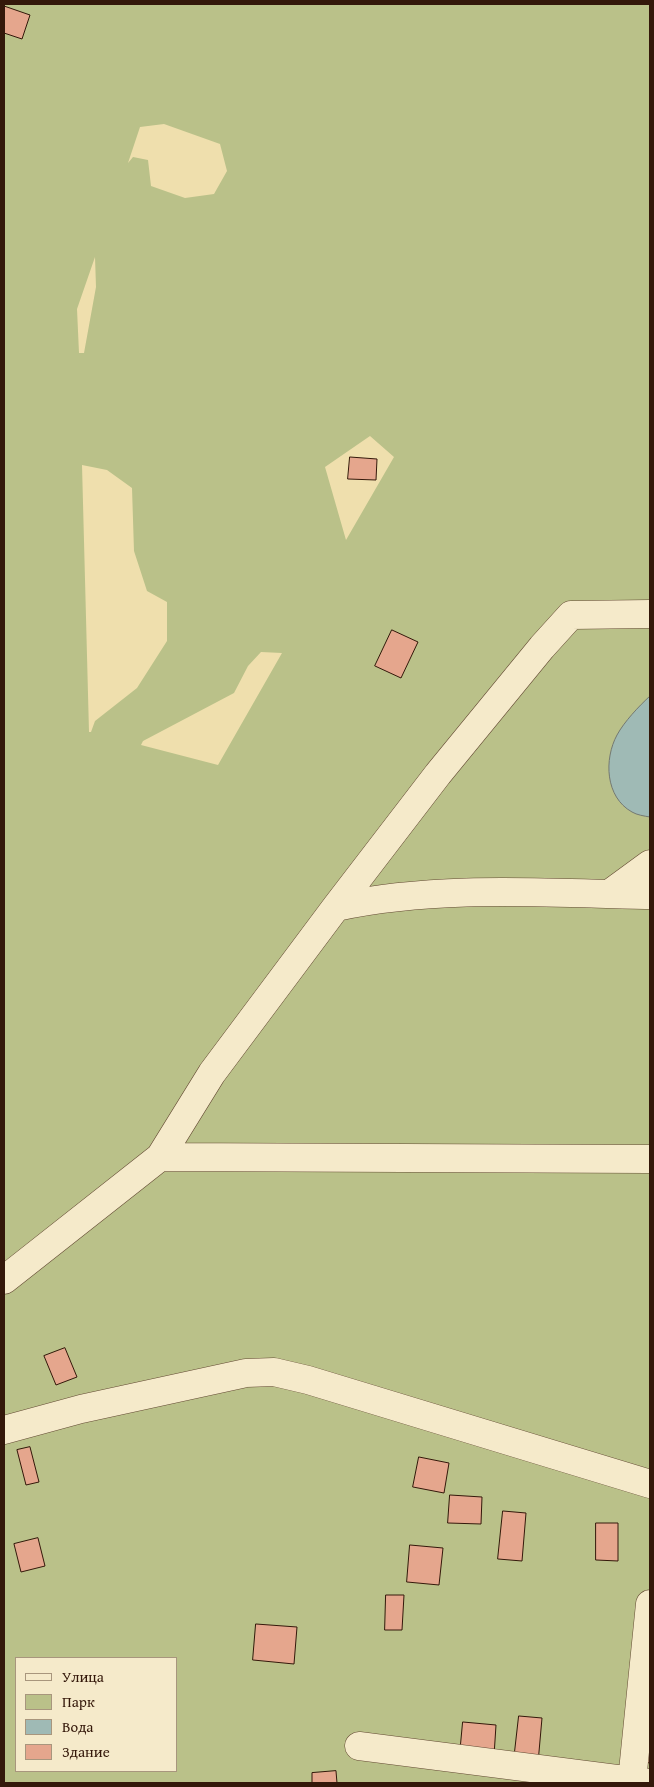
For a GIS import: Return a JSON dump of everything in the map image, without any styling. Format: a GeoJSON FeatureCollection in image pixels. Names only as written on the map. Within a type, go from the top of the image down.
{"type":"FeatureCollection","features":[{"type":"Feature","properties":{"kind":"lane"},"geometry":{"type":"LineString","coordinates":[[4,1280],[160,1157],[212,1073],[336,907],[438,774],[542,647],[571,615],[650,614]]}},
{"type":"Feature","properties":{"kind":"lane"},"geometry":{"type":"LineString","coordinates":[[609,894],[650,864]]}},
{"type":"Feature","properties":{"kind":"lane"},"geometry":{"type":"LineString","coordinates":[[336,907],[363,901],[448,893],[650,894]]}},
{"type":"Feature","properties":{"kind":"lane"},"geometry":{"type":"LineString","coordinates":[[160,1157],[650,1160]]}},
{"type":"Feature","properties":{"kind":"lane"},"geometry":{"type":"LineString","coordinates":[[4,1430],[81,1409],[246,1373],[274,1372],[308,1380],[650,1484]]}},
{"type":"Feature","properties":{"kind":"lane"},"geometry":{"type":"LineString","coordinates":[[358,1746],[535,1776],[640,1782],[650,1604]]}},
{"type":"Feature","properties":{"kind":"green space"},"geometry":{"type":"Polygon","coordinates":[[[4,4],[650,4],[650,1783],[4,1783],[4,4]],[[164,124],[140,127],[128,163],[133,157],[148,160],[151,186],[185,198],[214,194],[227,171],[220,144],[164,124]],[[95,257],[77,309],[79,353],[84,353],[96,287],[95,257]],[[370,436],[325,467],[346,540],[394,457],[370,436]],[[82,465],[89,732],[91,732],[95,721],[137,688],[167,641],[167,602],[147,591],[134,551],[132,488],[107,470],[82,465]],[[261,652],[248,666],[234,693],[143,741],[141,745],[218,765],[282,653],[261,652]]]}},
{"type":"Feature","properties":{"kind":"water"},"geometry":{"type":"Polygon","coordinates":[[[650,696],[650,817],[634,813],[616,797],[612,787],[609,766],[610,755],[617,735],[632,714],[650,696]]]}},
{"type":"Feature","properties":{"kind":"building"},"geometry":{"type":"Polygon","coordinates":[[[4,6],[30,15],[22,39],[4,33],[4,6]]]}},
{"type":"Feature","properties":{"kind":"building"},"geometry":{"type":"Polygon","coordinates":[[[350,457],[377,459],[376,480],[348,479],[350,457]]]}},
{"type":"Feature","properties":{"kind":"building"},"geometry":{"type":"Polygon","coordinates":[[[392,630],[418,642],[401,678],[375,666],[392,630]]]}},
{"type":"Feature","properties":{"kind":"building"},"geometry":{"type":"Polygon","coordinates":[[[65,1348],[77,1377],[56,1385],[44,1356],[65,1348]]]}},
{"type":"Feature","properties":{"kind":"building"},"geometry":{"type":"Polygon","coordinates":[[[30,1447],[39,1482],[26,1485],[17,1450],[30,1447]]]}},
{"type":"Feature","properties":{"kind":"building"},"geometry":{"type":"Polygon","coordinates":[[[419,1457],[449,1463],[444,1493],[413,1487],[419,1457]]]}},
{"type":"Feature","properties":{"kind":"building"},"geometry":{"type":"Polygon","coordinates":[[[450,1495],[482,1497],[481,1524],[448,1523],[450,1495]]]}},
{"type":"Feature","properties":{"kind":"building"},"geometry":{"type":"Polygon","coordinates":[[[503,1511],[526,1513],[522,1561],[498,1559],[503,1511]]]}},
{"type":"Feature","properties":{"kind":"building"},"geometry":{"type":"Polygon","coordinates":[[[596,1523],[618,1523],[618,1561],[596,1560],[596,1523]]]}},
{"type":"Feature","properties":{"kind":"building"},"geometry":{"type":"Polygon","coordinates":[[[38,1538],[45,1566],[21,1572],[14,1544],[38,1538]]]}},
{"type":"Feature","properties":{"kind":"building"},"geometry":{"type":"Polygon","coordinates":[[[410,1545],[443,1548],[439,1585],[407,1582],[410,1545]]]}},
{"type":"Feature","properties":{"kind":"building"},"geometry":{"type":"Polygon","coordinates":[[[386,1595],[404,1595],[402,1630],[385,1630],[386,1595]]]}},
{"type":"Feature","properties":{"kind":"building"},"geometry":{"type":"Polygon","coordinates":[[[256,1624],[297,1627],[294,1664],[253,1660],[256,1624]]]}},
{"type":"Feature","properties":{"kind":"building"},"geometry":{"type":"Polygon","coordinates":[[[519,1716],[542,1718],[538,1763],[514,1760],[519,1716]]]}},
{"type":"Feature","properties":{"kind":"building"},"geometry":{"type":"Polygon","coordinates":[[[463,1722],[496,1725],[494,1756],[460,1754],[463,1722]]]}},
{"type":"Feature","properties":{"kind":"building"},"geometry":{"type":"Polygon","coordinates":[[[650,1730],[650,1763],[644,1762],[650,1730]]]}},
{"type":"Feature","properties":{"kind":"building"},"geometry":{"type":"Polygon","coordinates":[[[336,1771],[337,1783],[312,1783],[312,1773],[336,1771]]]}}]}
